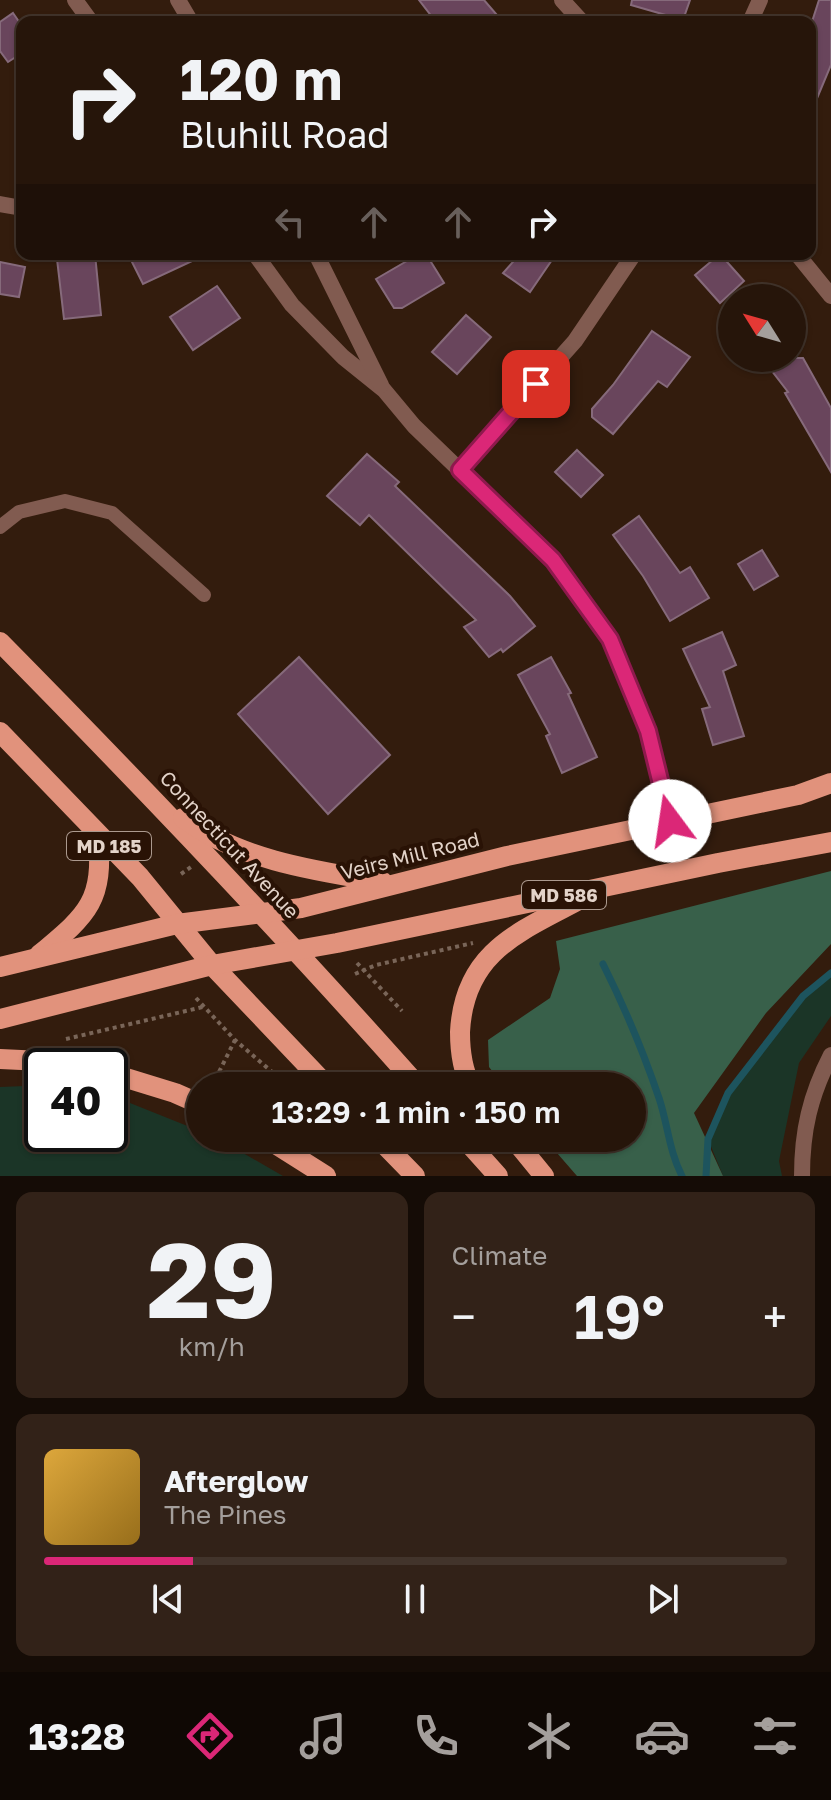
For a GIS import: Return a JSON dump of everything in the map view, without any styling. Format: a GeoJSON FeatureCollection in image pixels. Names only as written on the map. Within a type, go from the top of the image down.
{"type":"FeatureCollection","features":[{"type":"Feature","properties":{"kind":"main road","name":"Connecticut Avenue"},"geometry":{"type":"LineString","coordinates":[[0,642],[297,950],[406,1072]]}},
{"type":"Feature","properties":{"kind":"main road","name":"MD 185"},"geometry":{"type":"LineString","coordinates":[[0,732],[140,877],[212,965],[314,1072]]}},
{"type":"Feature","properties":{"kind":"main road","name":"Veirs Mill Road"},"geometry":{"type":"LineString","coordinates":[[0,967],[177,924],[301,908],[391,884],[798,795],[831,783]]}},
{"type":"Feature","properties":{"kind":"main road"},"geometry":{"type":"LineString","coordinates":[[145,789],[194,826],[244,849],[302,868],[391,884]]}},
{"type":"Feature","properties":{"kind":"main road"},"geometry":{"type":"LineString","coordinates":[[35,959],[70,929],[90,904],[101,870],[98,835]]}},
{"type":"Feature","properties":{"kind":"main road","name":"MD 586"},"geometry":{"type":"LineString","coordinates":[[0,1019],[212,965],[831,842]]}},
{"type":"Feature","properties":{"kind":"main road"},"geometry":{"type":"LineString","coordinates":[[467,1072],[460,1046],[462,1006],[477,973],[490,956],[516,933],[606,886]]}},
{"type":"Feature","properties":{"kind":"main road"},"geometry":{"type":"LineString","coordinates":[[0,1059],[24,1060]]}},
{"type":"Feature","properties":{"kind":"main road"},"geometry":{"type":"LineString","coordinates":[[128,1079],[186,1098]]}},
{"type":"Feature","properties":{"kind":"main road"},"geometry":{"type":"LineString","coordinates":[[288,1152],[326,1176]]}},
{"type":"Feature","properties":{"kind":"main road"},"geometry":{"type":"LineString","coordinates":[[392,1152],[415,1176]]}},
{"type":"Feature","properties":{"kind":"main road"},"geometry":{"type":"LineString","coordinates":[[477,1152],[498,1176]]}},
{"type":"Feature","properties":{"kind":"main road"},"geometry":{"type":"LineString","coordinates":[[524,1152],[544,1176]]}},
{"type":"Feature","properties":{"kind":"street"},"geometry":{"type":"LineString","coordinates":[[562,0],[577,16]]}},
{"type":"Feature","properties":{"kind":"street"},"geometry":{"type":"LineString","coordinates":[[259,260],[292,305],[343,357],[384,390],[414,426],[553,560],[610,639],[648,731],[670,821]]}},
{"type":"Feature","properties":{"kind":"street"},"geometry":{"type":"LineString","coordinates":[[319,260],[384,390]]}},
{"type":"Feature","properties":{"kind":"street"},"geometry":{"type":"LineString","coordinates":[[460,470],[575,341],[630,260]]}},
{"type":"Feature","properties":{"kind":"street"},"geometry":{"type":"LineString","coordinates":[[802,260],[831,296]]}},
{"type":"Feature","properties":{"kind":"street"},"geometry":{"type":"LineString","coordinates":[[802,1176],[802,1142],[815,1087],[831,1055]]}},
{"type":"Feature","properties":{"kind":"lane"},"geometry":{"type":"LineString","coordinates":[[0,527],[19,512],[65,501],[112,513],[204,595]]}},
{"type":"Feature","properties":{"kind":"path"},"geometry":{"type":"LineString","coordinates":[[355,974],[376,965],[468,943],[479,947]]}},
{"type":"Feature","properties":{"kind":"path"},"geometry":{"type":"LineString","coordinates":[[357,963],[402,1011]]}},
{"type":"Feature","properties":{"kind":"path"},"geometry":{"type":"LineString","coordinates":[[196,998],[235,1040],[272,1072]]}},
{"type":"Feature","properties":{"kind":"path"},"geometry":{"type":"LineString","coordinates":[[65,1048],[66,1038],[203,1007]]}},
{"type":"Feature","properties":{"kind":"path"},"geometry":{"type":"LineString","coordinates":[[219,1072],[235,1040]]}},
{"type":"Feature","properties":{"kind":"path"},"geometry":{"type":"LineString","coordinates":[[249,1052],[255,1045]]}},
{"type":"Feature","properties":{"kind":"green space"},"geometry":{"type":"Polygon","coordinates":[[[831,871],[831,944],[766,1013],[694,1113],[723,1176],[577,1176],[556,1152],[646,1152],[646,1072],[493,1072],[489,1067],[488,1040],[550,998],[560,969],[556,941],[831,871]]]}},
{"type":"Feature","properties":{"kind":"green space"},"geometry":{"type":"Polygon","coordinates":[[[831,973],[831,1016],[799,1063],[779,1161],[782,1176],[723,1176],[708,1139],[728,1093],[803,996],[831,973]]]}},
{"type":"Feature","properties":{"kind":"green space"},"geometry":{"type":"Polygon","coordinates":[[[24,1086],[24,1152],[128,1152],[128,1102],[186,1125],[186,1152],[241,1152],[283,1176],[0,1176],[0,1087],[24,1086]]]}},
{"type":"Feature","properties":{"kind":"building"},"geometry":{"type":"Polygon","coordinates":[[[419,0],[484,0],[498,16],[431,16],[419,0]]]}},
{"type":"Feature","properties":{"kind":"building"},"geometry":{"type":"Polygon","coordinates":[[[632,0],[690,0],[684,16],[669,16],[631,5],[632,0]]]}},
{"type":"Feature","properties":{"kind":"building"},"geometry":{"type":"Polygon","coordinates":[[[819,0],[831,0],[831,65],[816,101],[816,16],[819,0]]]}},
{"type":"Feature","properties":{"kind":"building"},"geometry":{"type":"Polygon","coordinates":[[[13,13],[16,17],[16,57],[8,62],[0,51],[0,22],[13,13]]]}},
{"type":"Feature","properties":{"kind":"building"},"geometry":{"type":"Polygon","coordinates":[[[57,260],[96,260],[101,315],[64,319],[57,260]]]}},
{"type":"Feature","properties":{"kind":"building"},"geometry":{"type":"Polygon","coordinates":[[[131,260],[194,260],[143,284],[131,260]]]}},
{"type":"Feature","properties":{"kind":"building"},"geometry":{"type":"Polygon","coordinates":[[[409,260],[430,260],[444,283],[402,308],[394,308],[376,279],[409,260]]]}},
{"type":"Feature","properties":{"kind":"building"},"geometry":{"type":"Polygon","coordinates":[[[515,260],[552,260],[530,292],[503,273],[515,260]]]}},
{"type":"Feature","properties":{"kind":"building"},"geometry":{"type":"Polygon","coordinates":[[[713,260],[725,260],[744,281],[741,284],[718,284],[718,301],[695,275],[713,260]]]}},
{"type":"Feature","properties":{"kind":"building"},"geometry":{"type":"Polygon","coordinates":[[[0,262],[25,267],[19,297],[0,294],[0,262]]]}},
{"type":"Feature","properties":{"kind":"building"},"geometry":{"type":"Polygon","coordinates":[[[217,286],[240,318],[193,350],[170,317],[217,286]]]}},
{"type":"Feature","properties":{"kind":"building"},"geometry":{"type":"Polygon","coordinates":[[[466,315],[491,337],[457,374],[432,352],[466,315]]]}},
{"type":"Feature","properties":{"kind":"building"},"geometry":{"type":"Polygon","coordinates":[[[652,331],[690,357],[667,387],[658,381],[613,434],[592,417],[592,409],[652,331]]]}},
{"type":"Feature","properties":{"kind":"building"},"geometry":{"type":"Polygon","coordinates":[[[806,363],[831,408],[831,472],[785,393],[788,392],[773,372],[806,372],[806,363]]]}},
{"type":"Feature","properties":{"kind":"building"},"geometry":{"type":"Polygon","coordinates":[[[577,450],[603,475],[581,497],[555,472],[577,450]]]}},
{"type":"Feature","properties":{"kind":"building"},"geometry":{"type":"Polygon","coordinates":[[[367,454],[399,482],[395,486],[510,596],[535,626],[503,652],[501,649],[489,657],[464,627],[476,620],[369,515],[360,525],[327,496],[367,454]]]}},
{"type":"Feature","properties":{"kind":"building"},"geometry":{"type":"Polygon","coordinates":[[[639,516],[680,573],[690,567],[709,598],[670,621],[613,535],[639,516]]]}},
{"type":"Feature","properties":{"kind":"building"},"geometry":{"type":"Polygon","coordinates":[[[762,550],[778,576],[754,590],[738,564],[762,550]]]}},
{"type":"Feature","properties":{"kind":"building"},"geometry":{"type":"Polygon","coordinates":[[[722,632],[736,665],[723,671],[744,736],[713,745],[702,709],[710,707],[683,649],[722,632]]]}},
{"type":"Feature","properties":{"kind":"building"},"geometry":{"type":"Polygon","coordinates":[[[299,657],[390,755],[328,814],[238,714],[299,657]]]}},
{"type":"Feature","properties":{"kind":"building"},"geometry":{"type":"Polygon","coordinates":[[[551,657],[571,693],[568,694],[597,757],[562,773],[546,736],[550,734],[518,675],[551,657]]]}},
{"type":"Feature","properties":{"kind":"waterway"},"geometry":{"type":"LineString","coordinates":[[603,964],[647,1063],[682,1176]]}},
{"type":"Feature","properties":{"kind":"waterway"},"geometry":{"type":"LineString","coordinates":[[706,1176],[708,1139],[728,1093],[803,996],[831,973]]}},
{"type":"Feature","properties":{"kind":"route"},"geometry":{"type":"LineString","coordinates":[[536,384],[460,470],[553,560],[610,639],[648,731],[670,821]]}}]}
